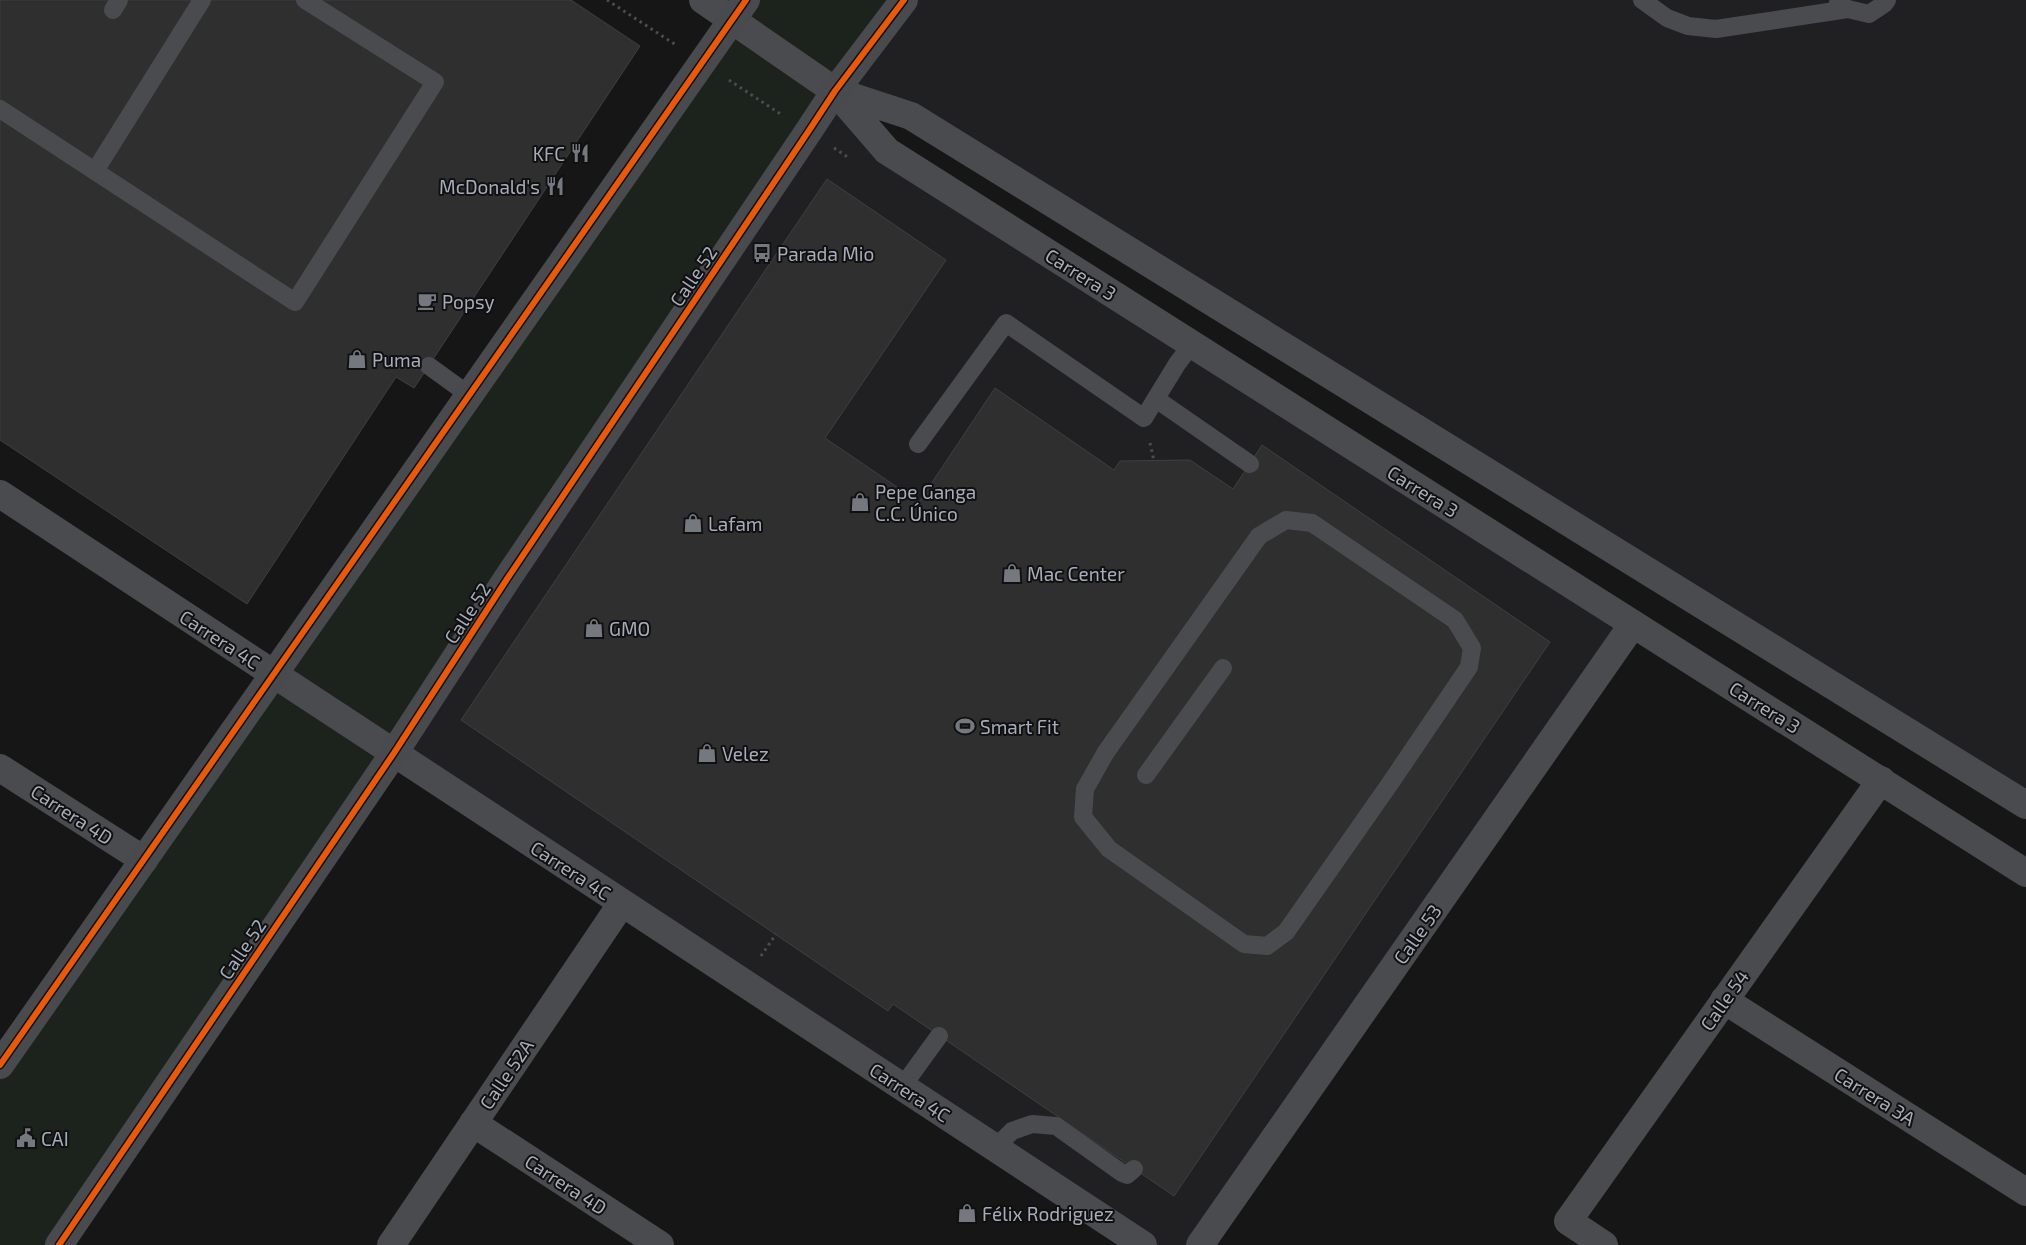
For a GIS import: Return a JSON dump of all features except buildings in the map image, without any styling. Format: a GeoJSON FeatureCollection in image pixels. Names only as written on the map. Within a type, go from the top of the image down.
{"type":"FeatureCollection","features":[{"type":"Feature","properties":{"kind":"main road","name":"Calle 52"},"geometry":{"type":"LineString","coordinates":[[59,1245],[394,753],[508,579],[808,132],[904,0]]}},
{"type":"Feature","properties":{"kind":"main road"},"geometry":{"type":"LineString","coordinates":[[0,1065],[739,10]]}},
{"type":"Feature","properties":{"kind":"street","name":"Carrera 3"},"geometry":{"type":"LineString","coordinates":[[702,0],[739,10],[836,91],[887,151],[2026,873]]}},
{"type":"Feature","properties":{"kind":"street","name":"Carrera 3"},"geometry":{"type":"LineString","coordinates":[[836,91],[911,116],[2026,805]]}},
{"type":"Feature","properties":{"kind":"street","name":"Carrera 4C"},"geometry":{"type":"LineString","coordinates":[[0,494],[1143,1245]]}},
{"type":"Feature","properties":{"kind":"street","name":"Calle 53"},"geometry":{"type":"LineString","coordinates":[[1200,1245],[1633,624]]}},
{"type":"Feature","properties":{"kind":"street","name":"Carrera 4D"},"geometry":{"type":"LineString","coordinates":[[0,768],[144,860]]}},
{"type":"Feature","properties":{"kind":"street","name":"Calle 54"},"geometry":{"type":"LineString","coordinates":[[1604,1245],[1568,1221],[1880,780]]}},
{"type":"Feature","properties":{"kind":"street","name":"Calle 52A"},"geometry":{"type":"LineString","coordinates":[[391,1245],[622,902]]}},
{"type":"Feature","properties":{"kind":"street","name":"Carrera 3A"},"geometry":{"type":"LineString","coordinates":[[1724,1000],[2026,1192]]}},
{"type":"Feature","properties":{"kind":"street","name":"Carrera 4D"},"geometry":{"type":"LineString","coordinates":[[473,1123],[660,1245]]}},
{"type":"Feature","properties":{"kind":"lane"},"geometry":{"type":"LineString","coordinates":[[95,171],[202,0]]}},
{"type":"Feature","properties":{"kind":"lane"},"geometry":{"type":"LineString","coordinates":[[0,109],[295,302],[435,82],[305,0]]}},
{"type":"Feature","properties":{"kind":"lane"},"geometry":{"type":"LineString","coordinates":[[1642,0],[1667,18],[1688,26],[1716,29],[1841,4],[1869,14],[1887,0]]}},
{"type":"Feature","properties":{"kind":"lane"},"geometry":{"type":"LineString","coordinates":[[918,444],[1006,323],[1144,418],[1177,364],[1192,344]]}},
{"type":"Feature","properties":{"kind":"lane"},"geometry":{"type":"LineString","coordinates":[[429,366],[468,395]]}},
{"type":"Feature","properties":{"kind":"lane"},"geometry":{"type":"LineString","coordinates":[[1156,399],[1250,464]]}},
{"type":"Feature","properties":{"kind":"lane"},"geometry":{"type":"LineString","coordinates":[[1286,520],[1312,523],[1455,620],[1472,648],[1469,667],[1389,786],[1286,932],[1267,946],[1244,944],[1109,849],[1083,817],[1084,790],[1106,752],[1259,536],[1286,520]]}},
{"type":"Feature","properties":{"kind":"lane"},"geometry":{"type":"LineString","coordinates":[[1146,775],[1223,668]]}},
{"type":"Feature","properties":{"kind":"lane"},"geometry":{"type":"LineString","coordinates":[[902,1087],[939,1036]]}},
{"type":"Feature","properties":{"kind":"lane"},"geometry":{"type":"LineString","coordinates":[[995,1148],[1012,1131],[1032,1124],[1056,1126],[1122,1173],[1127,1175],[1134,1169]]}},
{"type":"Feature","properties":{"kind":"path"},"geometry":{"type":"LineString","coordinates":[[607,0],[855,162]]}},
{"type":"Feature","properties":{"kind":"shaded area"},"geometry":{"type":"Polygon","coordinates":[[[746,0],[904,0],[59,1245],[0,1245],[0,1065],[746,0]]]}},
{"type":"Feature","properties":{"kind":"shaded area"},"geometry":{"type":"Polygon","coordinates":[[[904,0],[2026,0],[2026,805],[911,116],[837,92],[887,151],[1633,624],[1200,1245],[1143,1245],[394,753],[507,579],[835,91],[904,0]]]}},
{"type":"Feature","properties":{"kind":"cycle path"},"geometry":{"type":"LineString","coordinates":[[0,1065],[746,0]]}},
{"type":"Feature","properties":{"kind":"cycle path"},"geometry":{"type":"LineString","coordinates":[[59,1245],[394,753],[507,579],[835,91],[904,0]]}},
{"type":"Feature","properties":{"kind":"place","name":"KFC"},"geometry":{"type":"Point","coordinates":[580,153]}},
{"type":"Feature","properties":{"kind":"place","name":"McDonald's"},"geometry":{"type":"Point","coordinates":[555,186]}},
{"type":"Feature","properties":{"kind":"place","name":"Parada Mio"},"geometry":{"type":"Point","coordinates":[762,253]}},
{"type":"Feature","properties":{"kind":"place","name":"Popsy"},"geometry":{"type":"Point","coordinates":[427,301]}},
{"type":"Feature","properties":{"kind":"place","name":"Puma"},"geometry":{"type":"Point","coordinates":[357,359]}},
{"type":"Feature","properties":{"kind":"place","name":"Pepe Ganga C.C. Único"},"geometry":{"type":"Point","coordinates":[860,502]}},
{"type":"Feature","properties":{"kind":"place","name":"Lafam"},"geometry":{"type":"Point","coordinates":[693,523]}},
{"type":"Feature","properties":{"kind":"place","name":"Mac Center"},"geometry":{"type":"Point","coordinates":[1012,573]}},
{"type":"Feature","properties":{"kind":"place","name":"GMO"},"geometry":{"type":"Point","coordinates":[594,628]}},
{"type":"Feature","properties":{"kind":"place","name":"Smart Fit"},"geometry":{"type":"Point","coordinates":[965,726]}},
{"type":"Feature","properties":{"kind":"place","name":"Velez"},"geometry":{"type":"Point","coordinates":[707,753]}},
{"type":"Feature","properties":{"kind":"place","name":"CAI"},"geometry":{"type":"Point","coordinates":[26,1138]}},
{"type":"Feature","properties":{"kind":"place","name":"Félix Rodriguez"},"geometry":{"type":"Point","coordinates":[967,1213]}}]}
